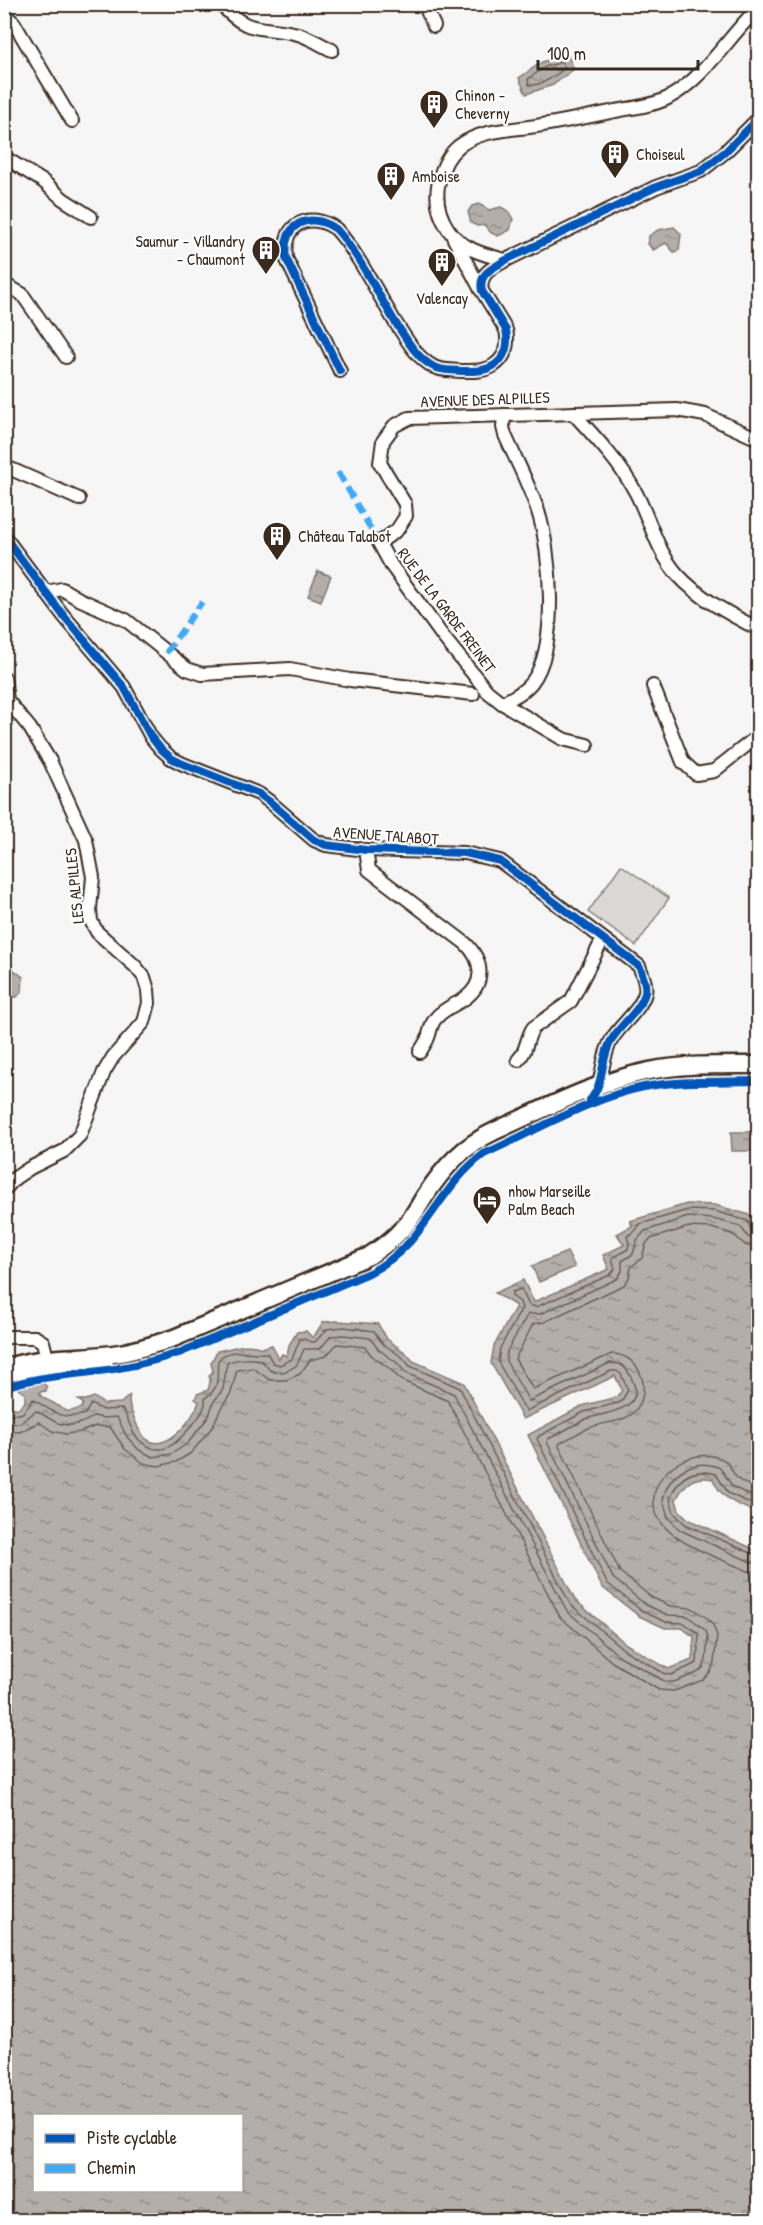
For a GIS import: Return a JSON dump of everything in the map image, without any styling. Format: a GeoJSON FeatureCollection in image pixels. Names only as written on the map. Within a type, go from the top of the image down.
{"type":"FeatureCollection","features":[{"type":"Feature","properties":{"kind":"main road"},"geometry":{"type":"LineString","coordinates":[[5,1377],[47,1366],[146,1347],[174,1338],[369,1256],[403,1229],[448,1163],[463,1149],[495,1131],[599,1085],[670,1067],[759,1065]]}},
{"type":"Feature","properties":{"kind":"main road"},"geometry":{"type":"LineString","coordinates":[[47,1366],[122,1363],[150,1357],[178,1348],[374,1265],[395,1251],[456,1170],[470,1157],[500,1140],[590,1100],[618,1090],[671,1077],[759,1076]]}},
{"type":"Feature","properties":{"kind":"street"},"geometry":{"type":"LineString","coordinates":[[221,4],[232,17],[249,27],[299,34],[332,50]]}},
{"type":"Feature","properties":{"kind":"street"},"geometry":{"type":"LineString","coordinates":[[424,4],[434,26]]}},
{"type":"Feature","properties":{"kind":"street"},"geometry":{"type":"LineString","coordinates":[[340,371],[286,258],[284,246],[286,236],[297,226],[310,219],[320,220],[336,229],[406,339],[421,358],[435,368],[476,371],[492,366],[502,358],[507,344],[506,330],[482,291],[438,208],[436,193],[442,171],[450,156],[459,147],[489,133],[596,115],[665,99],[690,83],[759,8]]}},
{"type":"Feature","properties":{"kind":"street"},"geometry":{"type":"LineString","coordinates":[[4,14],[14,23],[72,121]]}},
{"type":"Feature","properties":{"kind":"street"},"geometry":{"type":"LineString","coordinates":[[482,291],[480,284],[484,274],[506,260],[656,187],[701,171],[725,152],[759,119]]}},
{"type":"Feature","properties":{"kind":"street"},"geometry":{"type":"LineString","coordinates":[[4,157],[44,182],[63,199],[91,217]]}},
{"type":"Feature","properties":{"kind":"street"},"geometry":{"type":"LineString","coordinates":[[452,236],[460,243],[482,254],[506,260]]}},
{"type":"Feature","properties":{"kind":"street"},"geometry":{"type":"LineString","coordinates":[[4,284],[22,294],[66,357]]}},
{"type":"Feature","properties":{"kind":"street","name":"AVENUE DES ALPILLES"},"geometry":{"type":"LineString","coordinates":[[379,543],[397,530],[406,516],[405,504],[380,463],[383,441],[394,426],[409,418],[677,410],[705,415],[759,438]]}},
{"type":"Feature","properties":{"kind":"street"},"geometry":{"type":"LineString","coordinates":[[573,413],[623,472],[636,493],[664,557],[676,574],[690,587],[718,606],[759,629]]}},
{"type":"Feature","properties":{"kind":"street"},"geometry":{"type":"LineString","coordinates":[[502,703],[518,695],[531,682],[538,670],[544,657],[549,613],[548,566],[542,526],[530,490],[505,435],[504,415]]}},
{"type":"Feature","properties":{"kind":"street"},"geometry":{"type":"LineString","coordinates":[[4,466],[79,499]]}},
{"type":"Feature","properties":{"kind":"street","name":"AVENUE TALABOT"},"geometry":{"type":"LineString","coordinates":[[4,536],[63,615],[124,687],[151,737],[171,758],[259,794],[314,840],[336,847],[465,853],[500,861],[639,966],[644,976],[645,992],[639,1005],[612,1039],[603,1057],[599,1085]]}},
{"type":"Feature","properties":{"kind":"street","name":"RUE DE LA GARDE FREINET"},"geometry":{"type":"LineString","coordinates":[[379,543],[391,566],[444,638],[487,691],[502,703],[563,739],[587,745]]}},
{"type":"Feature","properties":{"kind":"street"},"geometry":{"type":"LineString","coordinates":[[46,592],[62,589],[126,620],[187,669],[202,674],[290,669],[350,680],[473,694]]}},
{"type":"Feature","properties":{"kind":"street"},"geometry":{"type":"LineString","coordinates":[[63,615],[62,607],[66,603],[79,599]]}},
{"type":"Feature","properties":{"kind":"street","name":"LES ALPILLES"},"geometry":{"type":"LineString","coordinates":[[4,677],[6,700],[30,728],[50,761],[86,840],[93,877],[90,909],[92,921],[97,932],[144,977],[149,1003],[144,1022],[113,1057],[104,1072],[80,1135],[64,1150],[15,1178],[4,1190]]}},
{"type":"Feature","properties":{"kind":"street"},"geometry":{"type":"LineString","coordinates":[[653,686],[683,762],[696,774],[714,771],[759,736]]}},
{"type":"Feature","properties":{"kind":"street"},"geometry":{"type":"LineString","coordinates":[[366,850],[369,870],[465,943],[474,951],[478,960],[479,981],[474,989],[466,998],[436,1017],[428,1039],[420,1052]]}},
{"type":"Feature","properties":{"kind":"street"},"geometry":{"type":"LineString","coordinates":[[518,1060],[523,1055],[533,1028],[571,1001],[603,939]]}},
{"type":"Feature","properties":{"kind":"street"},"geometry":{"type":"LineString","coordinates":[[590,1100],[597,1092],[599,1085]]}},
{"type":"Feature","properties":{"kind":"street"},"geometry":{"type":"LineString","coordinates":[[4,1337],[35,1337],[43,1342],[47,1366]]}},
{"type":"Feature","properties":{"kind":"shaded area"},"geometry":{"type":"Polygon","coordinates":[[[621,865],[669,898],[636,946],[588,912],[621,865]]]}},
{"type":"Feature","properties":{"kind":"water"},"geometry":{"type":"Polygon","coordinates":[[[567,54],[574,69],[553,85],[526,94],[519,78],[542,62],[567,54]]]}},
{"type":"Feature","properties":{"kind":"water"},"geometry":{"type":"Polygon","coordinates":[[[479,204],[489,210],[501,207],[508,211],[513,219],[510,230],[498,236],[491,233],[485,225],[477,226],[471,223],[468,212],[472,206],[479,204]]]}},
{"type":"Feature","properties":{"kind":"water"},"geometry":{"type":"Polygon","coordinates":[[[674,227],[681,234],[679,250],[674,252],[666,243],[653,250],[648,244],[649,236],[658,230],[674,227]]]}},
{"type":"Feature","properties":{"kind":"water"},"geometry":{"type":"Polygon","coordinates":[[[318,571],[331,576],[321,601],[308,596],[318,571]]]}},
{"type":"Feature","properties":{"kind":"water"},"geometry":{"type":"Polygon","coordinates":[[[8,965],[23,977],[22,991],[17,997],[11,997],[7,992],[5,966],[8,965]]]}},
{"type":"Feature","properties":{"kind":"water"},"geometry":{"type":"Polygon","coordinates":[[[731,1132],[758,1132],[758,1151],[732,1151],[731,1132]]]}},
{"type":"Feature","properties":{"kind":"water"},"geometry":{"type":"Polygon","coordinates":[[[687,1204],[715,1205],[757,1217],[755,1225],[758,1227],[758,1513],[726,1497],[713,1479],[695,1479],[682,1489],[676,1500],[679,1510],[688,1519],[758,1551],[758,2220],[5,2220],[4,1409],[19,1408],[25,1402],[25,1394],[14,1386],[43,1372],[41,1381],[47,1387],[46,1391],[40,1392],[40,1395],[69,1411],[82,1408],[83,1403],[78,1400],[94,1397],[104,1404],[121,1403],[130,1395],[130,1408],[142,1434],[150,1441],[159,1443],[169,1439],[187,1423],[199,1402],[195,1399],[197,1394],[208,1390],[209,1376],[213,1371],[211,1363],[217,1351],[245,1345],[262,1348],[272,1345],[279,1359],[282,1354],[287,1356],[289,1345],[297,1332],[306,1331],[313,1338],[323,1322],[378,1324],[387,1339],[413,1361],[464,1383],[575,1600],[626,1644],[668,1669],[692,1660],[694,1637],[682,1628],[665,1628],[639,1616],[602,1587],[528,1435],[582,1406],[617,1397],[622,1390],[615,1376],[523,1419],[491,1363],[494,1346],[516,1306],[495,1293],[523,1280],[534,1302],[609,1269],[603,1255],[624,1245],[617,1234],[632,1226],[630,1221],[687,1204]]]}},
{"type":"Feature","properties":{"kind":"water"},"geometry":{"type":"Polygon","coordinates":[[[567,1252],[575,1267],[539,1282],[532,1266],[567,1252]]]}},
{"type":"Feature","properties":{"kind":"marked path"},"geometry":{"type":"LineString","coordinates":[[338,472],[379,543]]}},
{"type":"Feature","properties":{"kind":"marked path"},"geometry":{"type":"LineString","coordinates":[[166,653],[202,602]]}},
{"type":"Feature","properties":{"kind":"cycle path"},"geometry":{"type":"LineString","coordinates":[[340,371],[286,258],[288,236],[299,224],[316,221],[326,223],[336,229],[359,261],[407,341],[428,363],[444,370],[481,370],[493,366],[501,359],[506,350],[507,340],[506,330],[482,291],[484,275],[506,260],[656,187],[701,171],[725,152],[758,119]]}},
{"type":"Feature","properties":{"kind":"cycle path"},"geometry":{"type":"LineString","coordinates":[[4,536],[63,615],[124,687],[151,737],[171,758],[259,794],[314,840],[326,845],[366,850],[465,853],[500,861],[639,966],[645,983],[643,1000],[608,1046],[598,1086],[590,1100]]}},
{"type":"Feature","properties":{"kind":"cycle path"},"geometry":{"type":"LineString","coordinates":[[4,1387],[37,1379],[125,1367],[179,1353],[369,1273],[389,1261],[405,1247],[467,1168],[484,1154],[584,1107],[644,1087],[687,1082],[758,1081]]}},
{"type":"Feature","properties":{"kind":"place","name":"Chinon - Cheverny"},"geometry":{"type":"Point","coordinates":[434,130]}},
{"type":"Feature","properties":{"kind":"place","name":"Choiseul"},"geometry":{"type":"Point","coordinates":[615,180]}},
{"type":"Feature","properties":{"kind":"place","name":"Amboise"},"geometry":{"type":"Point","coordinates":[391,202]}},
{"type":"Feature","properties":{"kind":"place","name":"Saumur - Villandry - Chaumont"},"geometry":{"type":"Point","coordinates":[266,276]}},
{"type":"Feature","properties":{"kind":"place","name":"Valencay"},"geometry":{"type":"Point","coordinates":[442,288]}},
{"type":"Feature","properties":{"kind":"place","name":"Château Talabot"},"geometry":{"type":"Point","coordinates":[277,562]}},
{"type":"Feature","properties":{"kind":"place","name":"nhow Marseille Palm Beach"},"geometry":{"type":"Point","coordinates":[487,1226]}}]}
